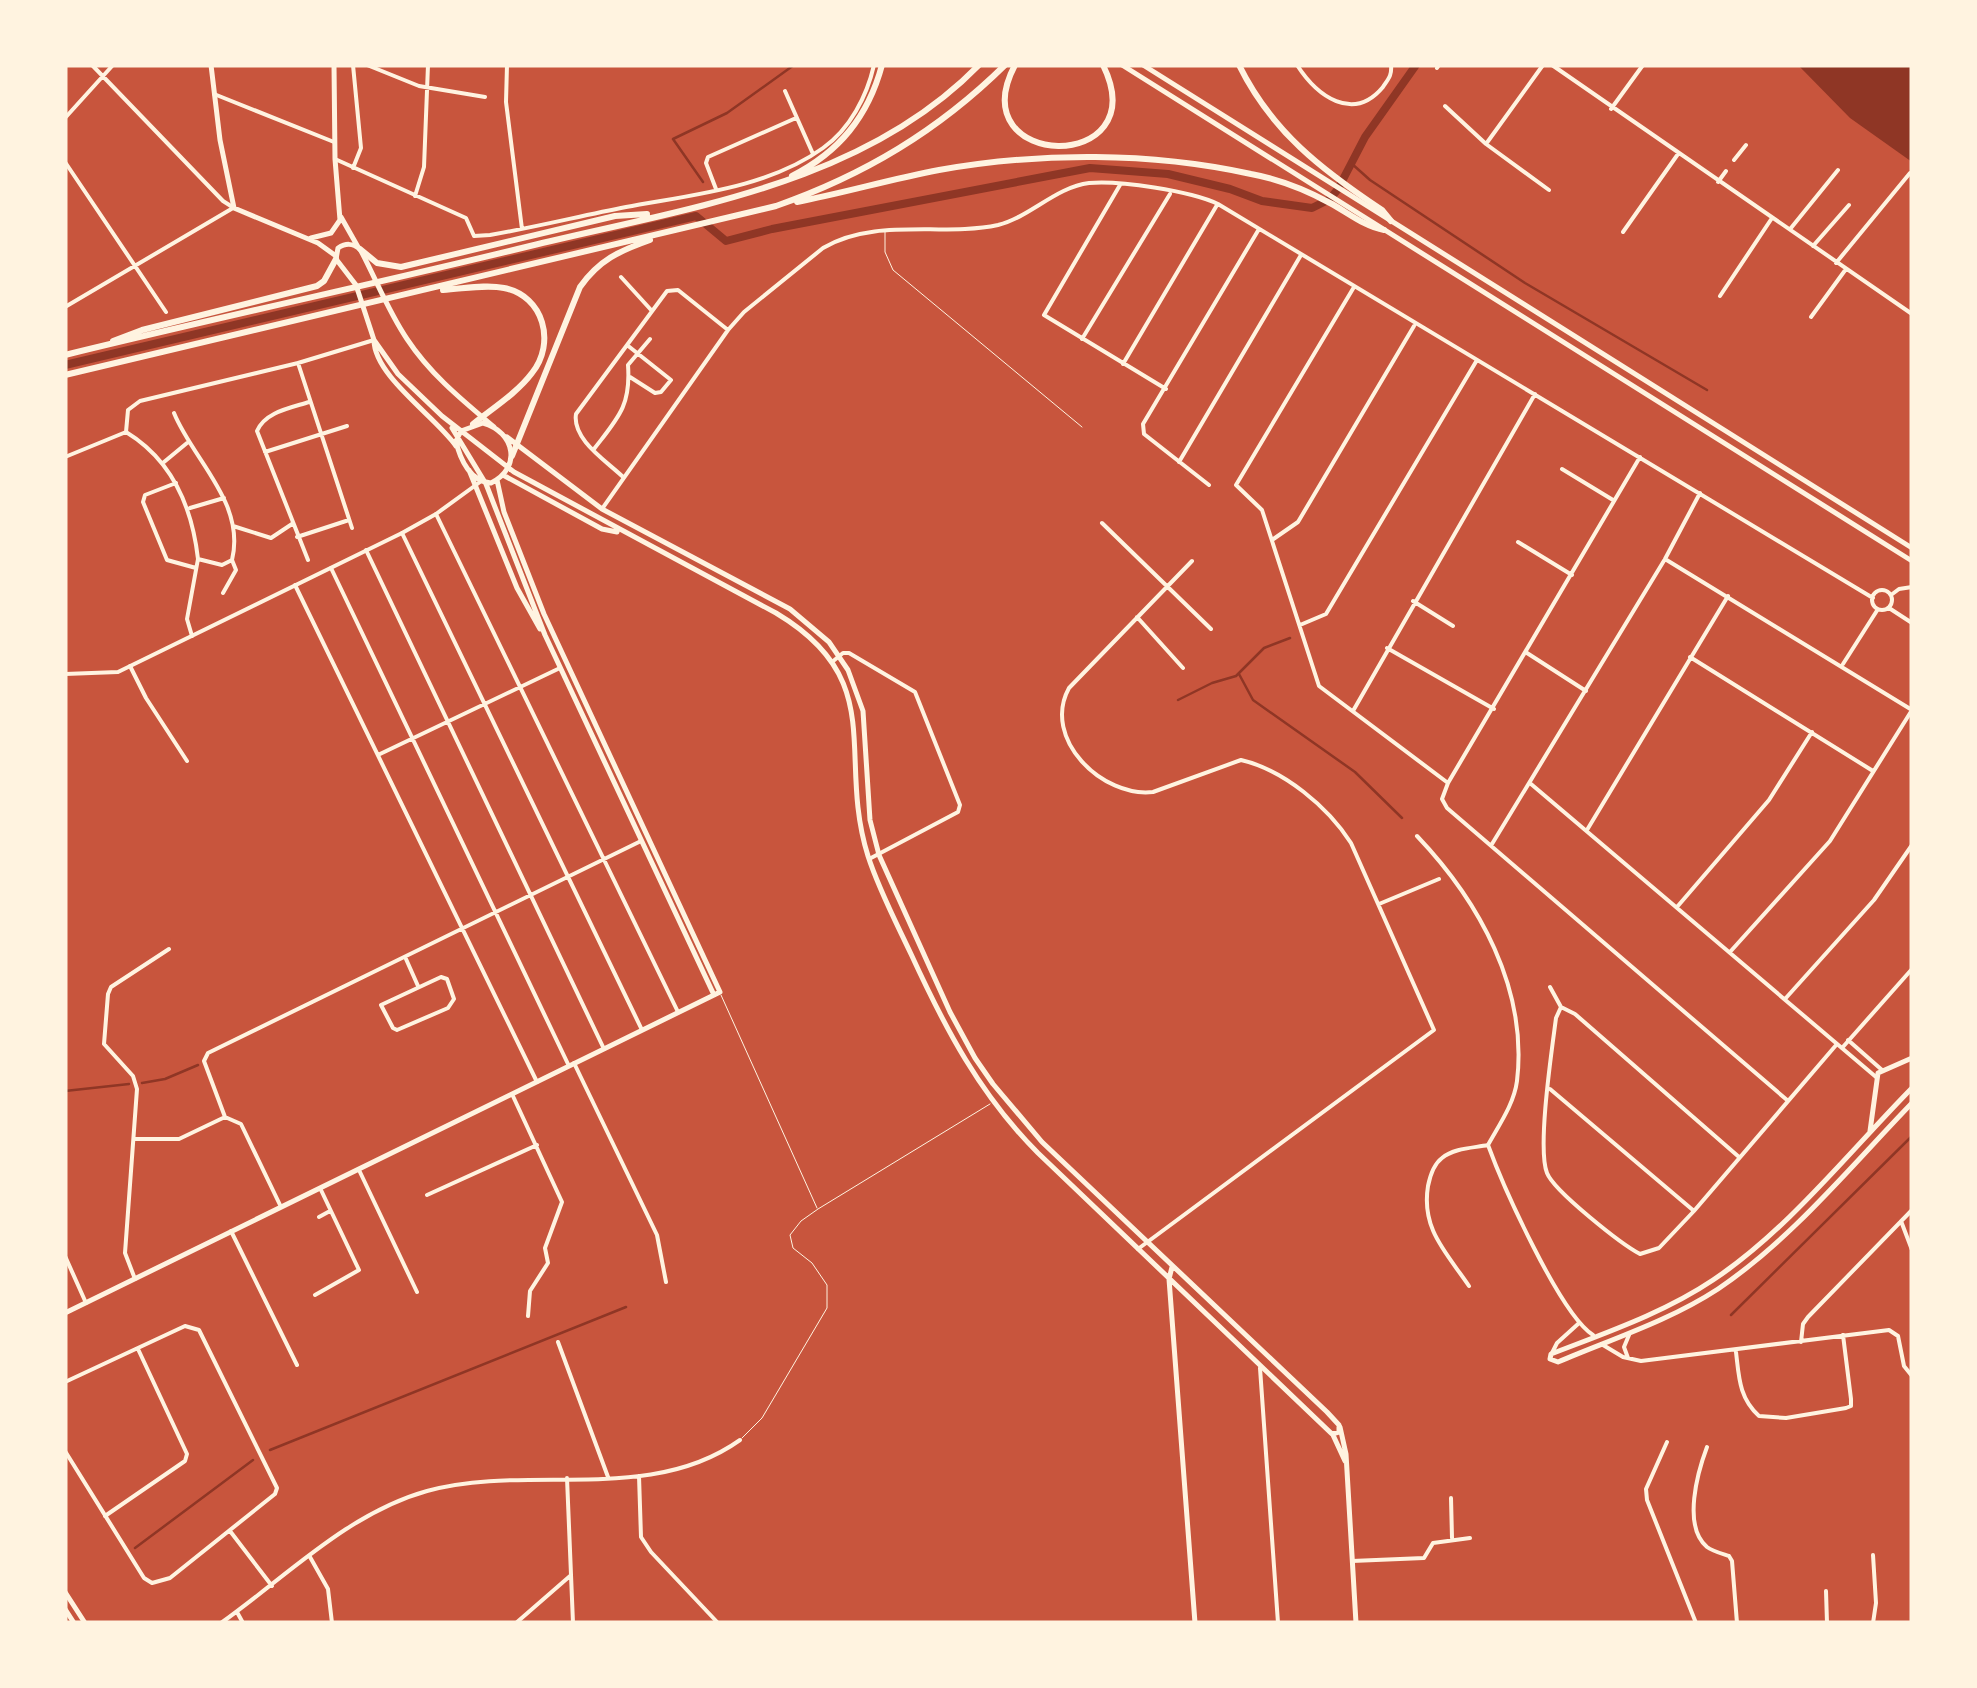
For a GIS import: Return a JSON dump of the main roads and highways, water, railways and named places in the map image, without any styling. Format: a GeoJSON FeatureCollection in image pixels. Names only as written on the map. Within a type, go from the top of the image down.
{"type":"FeatureCollection","features":[{"type":"Feature","properties":{"kind":"highway"},"geometry":{"type":"LineString","coordinates":[[777,183],[823,158],[848,135],[870,101],[878,65]]}},
{"type":"Feature","properties":{"kind":"highway"},"geometry":{"type":"LineString","coordinates":[[65,355],[777,183],[824,168],[884,139],[923,114],[980,65]]}},
{"type":"Feature","properties":{"kind":"highway"},"geometry":{"type":"LineString","coordinates":[[776,206],[828,186],[902,149],[954,112],[1005,65]]}},
{"type":"Feature","properties":{"kind":"highway"},"geometry":{"type":"LineString","coordinates":[[1015,65],[1008,83],[1010,118],[1028,138],[1041,145],[1068,148],[1093,136],[1107,120],[1112,97],[1104,65]]}},
{"type":"Feature","properties":{"kind":"highway"},"geometry":{"type":"LineString","coordinates":[[1239,65],[1257,100],[1282,132],[1327,176],[1382,210],[1391,221]]}},
{"type":"Feature","properties":{"kind":"highway"},"geometry":{"type":"LineString","coordinates":[[65,375],[936,171],[1057,159],[1154,160],[1216,166],[1276,180],[1346,207],[1375,229],[1384,230]]}},
{"type":"Feature","properties":{"kind":"highway"},"geometry":{"type":"LineString","coordinates":[[359,248],[378,262],[412,266],[615,216],[664,213]]}},
{"type":"Feature","properties":{"kind":"highway"},"geometry":{"type":"LineString","coordinates":[[512,456],[572,300],[597,265],[612,254],[670,234]]}},
{"type":"Feature","properties":{"kind":"highway"},"geometry":{"type":"LineString","coordinates":[[102,346],[142,330],[322,284],[336,257]]}},
{"type":"Feature","properties":{"kind":"highway"},"geometry":{"type":"LineString","coordinates":[[430,290],[500,287],[520,293],[534,305],[543,323],[545,348],[533,372],[474,424]]}},
{"type":"Feature","properties":{"kind":"main road"},"geometry":{"type":"LineString","coordinates":[[212,65],[234,208],[308,238],[336,257],[356,285],[374,340],[398,374],[442,416],[501,463],[789,621],[815,641],[844,681],[853,710],[862,833],[869,858],[958,1052],[992,1103],[1025,1140],[1332,1434],[1346,1464]]}},
{"type":"Feature","properties":{"kind":"main road"},"geometry":{"type":"LineString","coordinates":[[308,238],[331,233],[340,215],[334,142],[334,65]]}},
{"type":"Feature","properties":{"kind":"main road"},"geometry":{"type":"LineString","coordinates":[[1122,65],[1346,207]]}},
{"type":"Feature","properties":{"kind":"main road"},"geometry":{"type":"LineString","coordinates":[[1143,65],[1327,176]]}},
{"type":"Feature","properties":{"kind":"main road"},"geometry":{"type":"LineString","coordinates":[[340,215],[408,342],[428,367],[482,417],[602,509],[790,609],[839,656],[855,684],[863,711],[870,820],[879,854],[950,1012],[992,1084],[1042,1142],[1338,1425],[1346,1446],[1356,1623]]}},
{"type":"Feature","properties":{"kind":"main road"},"geometry":{"type":"LineString","coordinates":[[1391,221],[1912,548]]}},
{"type":"Feature","properties":{"kind":"main road"},"geometry":{"type":"LineString","coordinates":[[1384,230],[1912,561]]}},
{"type":"Feature","properties":{"kind":"main road"},"geometry":{"type":"LineString","coordinates":[[336,257],[344,244],[359,248]]}},
{"type":"Feature","properties":{"kind":"main road"},"geometry":{"type":"LineString","coordinates":[[374,340],[383,365],[457,447],[478,483],[517,588],[545,635]]}},
{"type":"Feature","properties":{"kind":"main road"},"geometry":{"type":"LineString","coordinates":[[442,416],[465,444],[481,473],[545,635],[717,994]]}},
{"type":"Feature","properties":{"kind":"main road"},"geometry":{"type":"LineString","coordinates":[[457,447],[457,435],[474,424],[494,427]]}},
{"type":"Feature","properties":{"kind":"main road"},"geometry":{"type":"LineString","coordinates":[[507,437],[512,456],[500,478],[504,512],[544,614],[717,994]]}},
{"type":"Feature","properties":{"kind":"main road"},"geometry":{"type":"LineString","coordinates":[[478,483],[500,478],[602,528],[628,535]]}},
{"type":"Feature","properties":{"kind":"main road"},"geometry":{"type":"LineString","coordinates":[[65,1312],[717,994]]}},
{"type":"Feature","properties":{"kind":"main road"},"geometry":{"type":"LineString","coordinates":[[1870,1131],[1876,1078],[1882,1070],[1912,1058]]}},
{"type":"Feature","properties":{"kind":"main road"},"geometry":{"type":"LineString","coordinates":[[1912,1088],[1766,1239],[1734,1265],[1688,1295],[1552,1354],[1550,1359],[1558,1362],[1603,1345],[1693,1304],[1764,1254],[1912,1102]]}},
{"type":"Feature","properties":{"kind":"main road"},"geometry":{"type":"LineString","coordinates":[[1172,1267],[1169,1279],[1195,1623]]}},
{"type":"Feature","properties":{"kind":"main road"},"geometry":{"type":"LineString","coordinates":[[1171,1304],[1178,1296],[1186,1296]]}},
{"type":"Feature","properties":{"kind":"main road"},"geometry":{"type":"LineString","coordinates":[[1332,1434],[1339,1432],[1338,1425]]}},
{"type":"Feature","properties":{"kind":"main road"},"geometry":{"type":"LineString","coordinates":[[65,1592],[85,1623]]}},
{"type":"Feature","properties":{"kind":"main road"},"geometry":{"type":"LineString","coordinates":[[65,1609],[74,1623]]}},
{"type":"Feature","properties":{"kind":"waterway"},"geometry":{"type":"LineString","coordinates":[[703,182],[673,139],[727,113],[794,65]]}},
{"type":"Feature","properties":{"kind":"waterway"},"geometry":{"type":"LineString","coordinates":[[65,365],[696,216],[726,241],[1090,168],[1168,174],[1262,201],[1312,208],[1330,199],[1338,189],[1365,137],[1416,65]]}},
{"type":"Feature","properties":{"kind":"waterway"},"geometry":{"type":"LineString","coordinates":[[1351,163],[1370,180],[1525,283],[1707,390]]}},
{"type":"Feature","properties":{"kind":"waterway"},"geometry":{"type":"LineString","coordinates":[[1178,700],[1236,676],[1264,648],[1290,638]]}},
{"type":"Feature","properties":{"kind":"waterway"},"geometry":{"type":"LineString","coordinates":[[1239,674],[1253,700],[1355,772],[1402,818]]}},
{"type":"Feature","properties":{"kind":"waterway"},"geometry":{"type":"LineString","coordinates":[[142,1083],[165,1079],[198,1065]]}},
{"type":"Feature","properties":{"kind":"waterway"},"geometry":{"type":"LineString","coordinates":[[65,1091],[129,1084]]}},
{"type":"Feature","properties":{"kind":"waterway"},"geometry":{"type":"LineString","coordinates":[[1731,1315],[1912,1136]]}},
{"type":"Feature","properties":{"kind":"waterway"},"geometry":{"type":"LineString","coordinates":[[270,1450],[626,1307]]}},
{"type":"Feature","properties":{"kind":"waterway"},"geometry":{"type":"LineString","coordinates":[[135,1548],[253,1460]]}}]}
